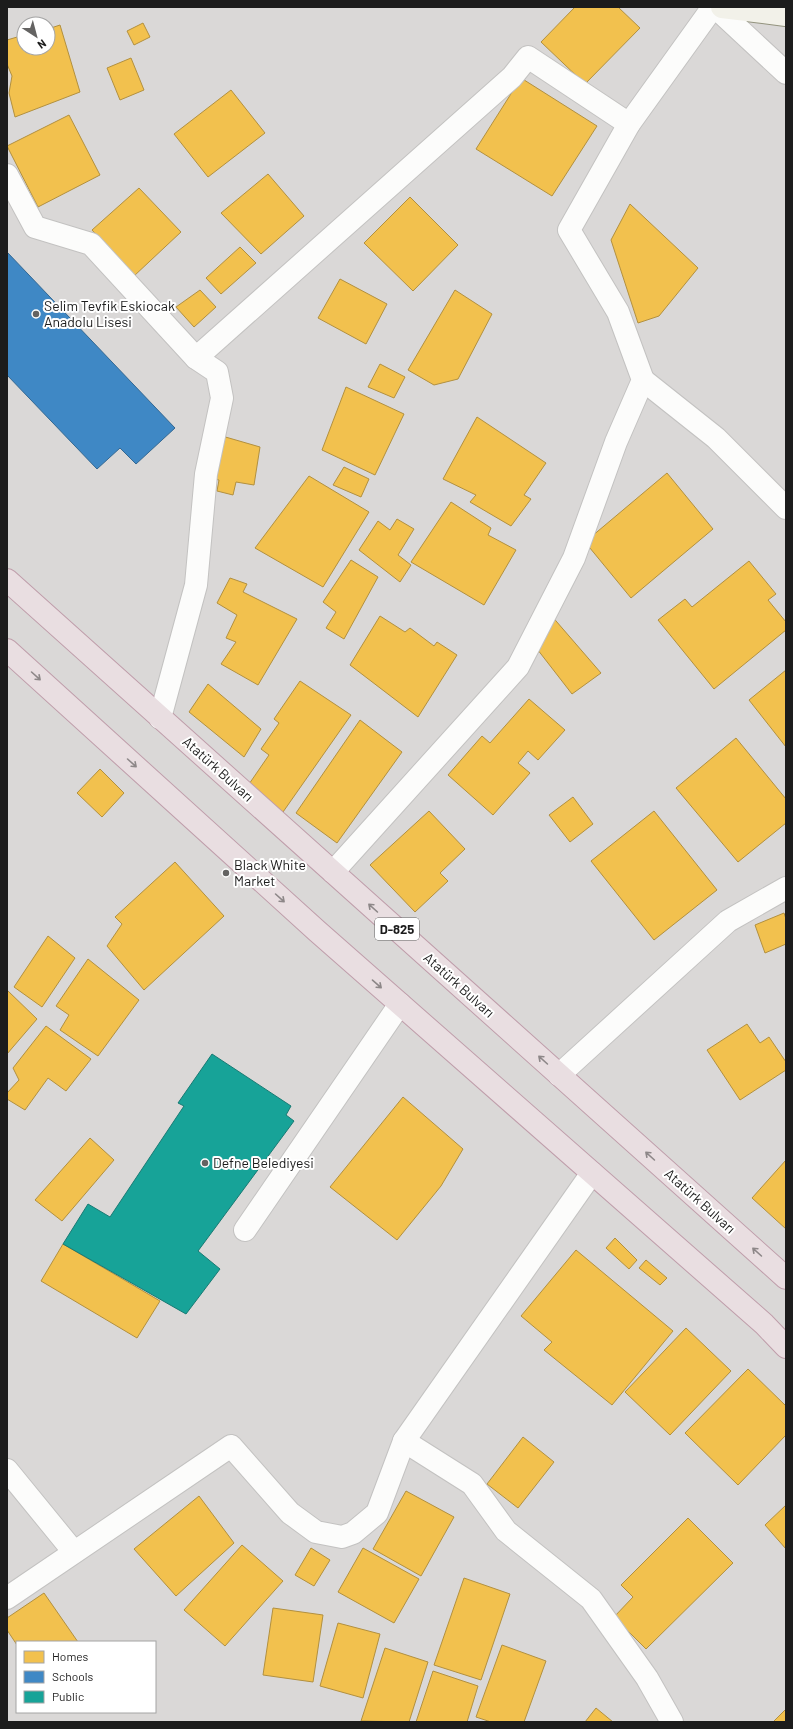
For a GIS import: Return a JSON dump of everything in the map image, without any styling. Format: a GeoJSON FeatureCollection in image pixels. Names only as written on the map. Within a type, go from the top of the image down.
{"type":"FeatureCollection","features":[{"type":"Feature","properties":{"kind":"highway","name":"Atatürk Bulvarı"},"geometry":{"type":"LineString","coordinates":[[7,580],[786,1278]]}},
{"type":"Feature","properties":{"kind":"highway"},"geometry":{"type":"LineString","coordinates":[[7,650],[311,926],[764,1324],[786,1347]]}},
{"type":"Feature","properties":{"kind":"street"},"geometry":{"type":"LineString","coordinates":[[786,73],[714,7],[629,124],[569,230],[618,312],[643,380],[716,438],[786,508]]}},
{"type":"Feature","properties":{"kind":"street"},"geometry":{"type":"LineString","coordinates":[[722,7],[786,15]]}},
{"type":"Feature","properties":{"kind":"street"},"geometry":{"type":"LineString","coordinates":[[196,358],[512,77],[528,57],[629,124]]}},
{"type":"Feature","properties":{"kind":"street"},"geometry":{"type":"LineString","coordinates":[[7,175],[35,227],[91,244],[196,358],[217,372],[222,398],[206,474],[196,585],[160,718]]}},
{"type":"Feature","properties":{"kind":"street"},"geometry":{"type":"LineString","coordinates":[[333,872],[518,667],[574,558],[616,442],[643,380]]}},
{"type":"Feature","properties":{"kind":"street"},"geometry":{"type":"LineString","coordinates":[[559,1075],[728,921],[786,888]]}},
{"type":"Feature","properties":{"kind":"street"},"geometry":{"type":"LineString","coordinates":[[245,1230],[400,1004]]}},
{"type":"Feature","properties":{"kind":"street"},"geometry":{"type":"LineString","coordinates":[[7,1598],[231,1446],[290,1513],[316,1532],[342,1538],[353,1533],[377,1513],[404,1441],[592,1173]]}},
{"type":"Feature","properties":{"kind":"street"},"geometry":{"type":"LineString","coordinates":[[404,1441],[472,1484],[506,1531],[591,1599],[646,1678],[672,1722]]}},
{"type":"Feature","properties":{"kind":"street"},"geometry":{"type":"LineString","coordinates":[[7,1470],[74,1552]]}},
{"type":"Feature","properties":{"kind":"shaded area"},"geometry":{"type":"Polygon","coordinates":[[[7,7],[786,7],[786,1722],[7,1722],[7,7]]]}},
{"type":"Feature","properties":{"kind":"building: Homes"},"geometry":{"type":"Polygon","coordinates":[[[575,7],[618,7],[640,28],[585,84],[541,42],[575,7]]]}},
{"type":"Feature","properties":{"kind":"building: Homes"},"geometry":{"type":"Polygon","coordinates":[[[143,23],[150,37],[134,45],[127,31],[143,23]]]}},
{"type":"Feature","properties":{"kind":"building: Homes"},"geometry":{"type":"Polygon","coordinates":[[[60,25],[80,92],[15,117],[9,93],[12,76],[7,64],[7,40],[16,37],[16,56],[56,56],[56,26],[60,25]]]}},
{"type":"Feature","properties":{"kind":"building: Homes"},"geometry":{"type":"Polygon","coordinates":[[[131,58],[144,90],[120,100],[107,68],[131,58]]]}},
{"type":"Feature","properties":{"kind":"building: Homes"},"geometry":{"type":"Polygon","coordinates":[[[521,78],[597,126],[552,196],[476,149],[521,78]]]}},
{"type":"Feature","properties":{"kind":"building: Homes"},"geometry":{"type":"Polygon","coordinates":[[[231,90],[265,133],[208,177],[174,134],[231,90]]]}},
{"type":"Feature","properties":{"kind":"building: Homes"},"geometry":{"type":"Polygon","coordinates":[[[69,115],[100,175],[38,207],[7,146],[69,115]]]}},
{"type":"Feature","properties":{"kind":"building: Homes"},"geometry":{"type":"Polygon","coordinates":[[[268,174],[304,216],[261,254],[221,213],[268,174]]]}},
{"type":"Feature","properties":{"kind":"building: Homes"},"geometry":{"type":"Polygon","coordinates":[[[139,188],[181,232],[134,276],[92,230],[139,188]]]}},
{"type":"Feature","properties":{"kind":"building: Homes"},"geometry":{"type":"Polygon","coordinates":[[[410,197],[458,245],[413,291],[364,243],[410,197]]]}},
{"type":"Feature","properties":{"kind":"building: Homes"},"geometry":{"type":"Polygon","coordinates":[[[630,204],[698,268],[659,316],[638,323],[611,240],[630,204]]]}},
{"type":"Feature","properties":{"kind":"building: Homes"},"geometry":{"type":"Polygon","coordinates":[[[240,247],[256,263],[221,294],[206,278],[240,247]]]}},
{"type":"Feature","properties":{"kind":"building: Homes"},"geometry":{"type":"Polygon","coordinates":[[[340,279],[387,304],[366,344],[318,318],[340,279]]]}},
{"type":"Feature","properties":{"kind":"building: Homes"},"geometry":{"type":"Polygon","coordinates":[[[200,290],[216,307],[194,327],[176,307],[200,290]]]}},
{"type":"Feature","properties":{"kind":"building: Homes"},"geometry":{"type":"Polygon","coordinates":[[[455,290],[492,314],[458,379],[434,385],[408,370],[455,290]]]}},
{"type":"Feature","properties":{"kind":"building: Homes"},"geometry":{"type":"Polygon","coordinates":[[[380,364],[405,377],[394,398],[368,387],[380,364]]]}},
{"type":"Feature","properties":{"kind":"building: Homes"},"geometry":{"type":"Polygon","coordinates":[[[346,387],[404,414],[375,475],[322,450],[346,387]]]}},
{"type":"Feature","properties":{"kind":"building: Homes"},"geometry":{"type":"Polygon","coordinates":[[[477,417],[546,463],[524,495],[531,499],[511,526],[470,502],[476,495],[443,479],[477,417]]]}},
{"type":"Feature","properties":{"kind":"building: Homes"},"geometry":{"type":"Polygon","coordinates":[[[222,436],[260,447],[254,485],[236,482],[233,495],[217,491],[219,480],[214,479],[222,436]]]}},
{"type":"Feature","properties":{"kind":"building: Homes"},"geometry":{"type":"Polygon","coordinates":[[[344,467],[369,479],[361,497],[333,485],[344,467]]]}},
{"type":"Feature","properties":{"kind":"building: Homes"},"geometry":{"type":"Polygon","coordinates":[[[667,473],[713,529],[631,598],[585,542],[667,473]]]}},
{"type":"Feature","properties":{"kind":"building: Homes"},"geometry":{"type":"Polygon","coordinates":[[[309,476],[369,512],[323,587],[255,548],[309,476]]]}},
{"type":"Feature","properties":{"kind":"building: Homes"},"geometry":{"type":"Polygon","coordinates":[[[451,502],[491,528],[488,535],[516,550],[484,605],[411,562],[451,502]]]}},
{"type":"Feature","properties":{"kind":"building: Homes"},"geometry":{"type":"Polygon","coordinates":[[[397,519],[414,529],[398,555],[411,565],[400,582],[359,550],[378,521],[390,530],[397,519]]]}},
{"type":"Feature","properties":{"kind":"building: Homes"},"geometry":{"type":"Polygon","coordinates":[[[351,560],[378,577],[344,639],[326,628],[336,612],[323,602],[351,560]]]}},
{"type":"Feature","properties":{"kind":"building: Homes"},"geometry":{"type":"Polygon","coordinates":[[[749,561],[776,594],[768,600],[786,622],[786,630],[714,689],[658,620],[685,599],[692,607],[749,561]]]}},
{"type":"Feature","properties":{"kind":"building: Homes"},"geometry":{"type":"Polygon","coordinates":[[[230,578],[247,584],[243,592],[297,619],[258,685],[221,664],[236,642],[226,638],[237,615],[217,603],[230,578]]]}},
{"type":"Feature","properties":{"kind":"building: Homes"},"geometry":{"type":"Polygon","coordinates":[[[550,614],[601,673],[572,694],[534,645],[550,614]]]}},
{"type":"Feature","properties":{"kind":"building: Homes"},"geometry":{"type":"Polygon","coordinates":[[[380,616],[405,632],[410,628],[434,646],[437,642],[457,655],[418,717],[350,665],[380,616]]]}},
{"type":"Feature","properties":{"kind":"building: Homes"},"geometry":{"type":"Polygon","coordinates":[[[786,670],[786,747],[749,700],[786,670]]]}},
{"type":"Feature","properties":{"kind":"building: Homes"},"geometry":{"type":"Polygon","coordinates":[[[300,681],[351,715],[283,812],[247,787],[269,755],[261,749],[279,723],[274,719],[300,681]]]}},
{"type":"Feature","properties":{"kind":"building: Homes"},"geometry":{"type":"Polygon","coordinates":[[[208,684],[261,729],[244,757],[189,712],[208,684]]]}},
{"type":"Feature","properties":{"kind":"building: Homes"},"geometry":{"type":"Polygon","coordinates":[[[529,699],[565,730],[538,760],[528,751],[518,763],[530,773],[493,815],[448,775],[482,736],[490,743],[529,699]]]}},
{"type":"Feature","properties":{"kind":"building: Homes"},"geometry":{"type":"Polygon","coordinates":[[[360,720],[402,752],[337,843],[296,813],[360,720]]]}},
{"type":"Feature","properties":{"kind":"building: Homes"},"geometry":{"type":"Polygon","coordinates":[[[736,738],[786,799],[786,823],[738,862],[676,788],[736,738]]]}},
{"type":"Feature","properties":{"kind":"building: Homes"},"geometry":{"type":"Polygon","coordinates":[[[100,769],[124,793],[102,817],[77,793],[100,769]]]}},
{"type":"Feature","properties":{"kind":"building: Homes"},"geometry":{"type":"Polygon","coordinates":[[[573,797],[593,824],[570,842],[549,815],[573,797]]]}},
{"type":"Feature","properties":{"kind":"building: Homes"},"geometry":{"type":"Polygon","coordinates":[[[429,811],[465,849],[440,873],[448,881],[415,912],[370,865],[429,811]]]}},
{"type":"Feature","properties":{"kind":"building: Homes"},"geometry":{"type":"Polygon","coordinates":[[[654,811],[717,890],[654,940],[591,861],[654,811]]]}},
{"type":"Feature","properties":{"kind":"building: Homes"},"geometry":{"type":"Polygon","coordinates":[[[175,862],[224,916],[144,990],[107,946],[122,924],[115,917],[175,862]]]}},
{"type":"Feature","properties":{"kind":"building: Homes"},"geometry":{"type":"Polygon","coordinates":[[[784,913],[786,919],[786,944],[765,953],[755,925],[784,913]]]}},
{"type":"Feature","properties":{"kind":"building: Homes"},"geometry":{"type":"Polygon","coordinates":[[[48,936],[75,958],[42,1007],[14,987],[48,936]]]}},
{"type":"Feature","properties":{"kind":"building: Homes"},"geometry":{"type":"Polygon","coordinates":[[[88,959],[139,1000],[98,1056],[60,1030],[69,1015],[56,1006],[88,959]]]}},
{"type":"Feature","properties":{"kind":"building: Homes"},"geometry":{"type":"Polygon","coordinates":[[[7,990],[37,1019],[7,1054],[7,990]]]}},
{"type":"Feature","properties":{"kind":"building: Homes"},"geometry":{"type":"Polygon","coordinates":[[[747,1024],[760,1043],[769,1037],[786,1062],[786,1070],[740,1100],[707,1050],[747,1024]]]}},
{"type":"Feature","properties":{"kind":"building: Homes"},"geometry":{"type":"Polygon","coordinates":[[[46,1026],[91,1059],[66,1091],[48,1078],[25,1110],[7,1099],[7,1093],[19,1080],[13,1068],[46,1026]]]}},
{"type":"Feature","properties":{"kind":"building: Homes"},"geometry":{"type":"Polygon","coordinates":[[[403,1097],[463,1149],[441,1186],[397,1240],[330,1187],[403,1097]]]}},
{"type":"Feature","properties":{"kind":"building: Homes"},"geometry":{"type":"Polygon","coordinates":[[[90,1138],[114,1160],[62,1221],[35,1200],[90,1138]]]}},
{"type":"Feature","properties":{"kind":"building: Homes"},"geometry":{"type":"Polygon","coordinates":[[[786,1160],[786,1229],[752,1198],[786,1160]]]}},
{"type":"Feature","properties":{"kind":"building: Homes"},"geometry":{"type":"Polygon","coordinates":[[[615,1238],[637,1260],[629,1269],[606,1248],[615,1238]]]}},
{"type":"Feature","properties":{"kind":"building: Homes"},"geometry":{"type":"Polygon","coordinates":[[[63,1244],[160,1301],[137,1338],[41,1281],[63,1244]]]}},
{"type":"Feature","properties":{"kind":"building: Homes"},"geometry":{"type":"Polygon","coordinates":[[[576,1250],[673,1331],[612,1405],[544,1350],[552,1342],[521,1316],[576,1250]]]}},
{"type":"Feature","properties":{"kind":"building: Homes"},"geometry":{"type":"Polygon","coordinates":[[[646,1260],[667,1278],[660,1285],[639,1268],[646,1260]]]}},
{"type":"Feature","properties":{"kind":"building: Homes"},"geometry":{"type":"Polygon","coordinates":[[[686,1328],[731,1371],[670,1435],[625,1392],[686,1328]]]}},
{"type":"Feature","properties":{"kind":"building: Homes"},"geometry":{"type":"Polygon","coordinates":[[[748,1369],[786,1406],[786,1435],[738,1485],[685,1433],[748,1369]]]}},
{"type":"Feature","properties":{"kind":"building: Homes"},"geometry":{"type":"Polygon","coordinates":[[[523,1437],[554,1462],[518,1508],[487,1484],[523,1437]]]}},
{"type":"Feature","properties":{"kind":"building: Homes"},"geometry":{"type":"Polygon","coordinates":[[[406,1491],[454,1517],[421,1576],[373,1549],[406,1491]]]}},
{"type":"Feature","properties":{"kind":"building: Homes"},"geometry":{"type":"Polygon","coordinates":[[[199,1496],[234,1543],[176,1596],[134,1549],[199,1496]]]}},
{"type":"Feature","properties":{"kind":"building: Homes"},"geometry":{"type":"Polygon","coordinates":[[[786,1505],[786,1549],[765,1525],[786,1505]]]}},
{"type":"Feature","properties":{"kind":"building: Homes"},"geometry":{"type":"Polygon","coordinates":[[[688,1518],[733,1563],[646,1649],[614,1617],[633,1597],[621,1585],[688,1518]]]}},
{"type":"Feature","properties":{"kind":"building: Homes"},"geometry":{"type":"Polygon","coordinates":[[[242,1545],[283,1581],[225,1646],[184,1610],[242,1545]]]}},
{"type":"Feature","properties":{"kind":"building: Homes"},"geometry":{"type":"Polygon","coordinates":[[[311,1548],[330,1560],[314,1586],[295,1575],[311,1548]]]}},
{"type":"Feature","properties":{"kind":"building: Homes"},"geometry":{"type":"Polygon","coordinates":[[[363,1548],[419,1579],[394,1623],[338,1592],[363,1548]]]}},
{"type":"Feature","properties":{"kind":"building: Homes"},"geometry":{"type":"Polygon","coordinates":[[[464,1578],[510,1594],[481,1680],[434,1665],[464,1578]]]}},
{"type":"Feature","properties":{"kind":"building: Homes"},"geometry":{"type":"Polygon","coordinates":[[[44,1593],[77,1641],[16,1641],[16,1644],[7,1630],[7,1618],[44,1593]]]}},
{"type":"Feature","properties":{"kind":"building: Homes"},"geometry":{"type":"Polygon","coordinates":[[[273,1608],[323,1615],[313,1682],[263,1675],[273,1608]]]}},
{"type":"Feature","properties":{"kind":"building: Homes"},"geometry":{"type":"Polygon","coordinates":[[[338,1623],[380,1634],[363,1698],[320,1686],[338,1623]]]}},
{"type":"Feature","properties":{"kind":"building: Homes"},"geometry":{"type":"Polygon","coordinates":[[[502,1645],[546,1661],[524,1722],[491,1722],[476,1717],[502,1645]]]}},
{"type":"Feature","properties":{"kind":"building: Homes"},"geometry":{"type":"Polygon","coordinates":[[[385,1648],[428,1662],[409,1722],[361,1721],[385,1648]]]}},
{"type":"Feature","properties":{"kind":"building: Homes"},"geometry":{"type":"Polygon","coordinates":[[[433,1671],[478,1686],[467,1722],[416,1722],[433,1671]]]}},
{"type":"Feature","properties":{"kind":"building: Homes"},"geometry":{"type":"Polygon","coordinates":[[[596,1708],[613,1722],[585,1722],[596,1708]]]}},
{"type":"Feature","properties":{"kind":"building: Homes"},"geometry":{"type":"Polygon","coordinates":[[[786,1709],[786,1722],[773,1722],[786,1709]]]}},
{"type":"Feature","properties":{"kind":"building: Schools","name":"Selim Tevfik Eskiocak Anadolu Lisesi"},"geometry":{"type":"Polygon","coordinates":[[[7,252],[175,428],[136,464],[120,448],[97,469],[7,375],[7,252]]]}},
{"type":"Feature","properties":{"kind":"building: Public","name":"Defne Belediyesi"},"geometry":{"type":"Polygon","coordinates":[[[212,1054],[291,1106],[286,1115],[294,1121],[198,1251],[220,1269],[186,1314],[63,1244],[88,1204],[110,1217],[184,1106],[178,1103],[212,1054]]]}},
{"type":"Feature","properties":{"kind":"place","name":"Selim Tevfik Eskiocak Anadolu Lisesi"},"geometry":{"type":"Point","coordinates":[36,314]}},
{"type":"Feature","properties":{"kind":"place","name":"Black White Market"},"geometry":{"type":"Point","coordinates":[226,873]}},
{"type":"Feature","properties":{"kind":"place","name":"Defne Belediyesi"},"geometry":{"type":"Point","coordinates":[205,1163]}}]}
